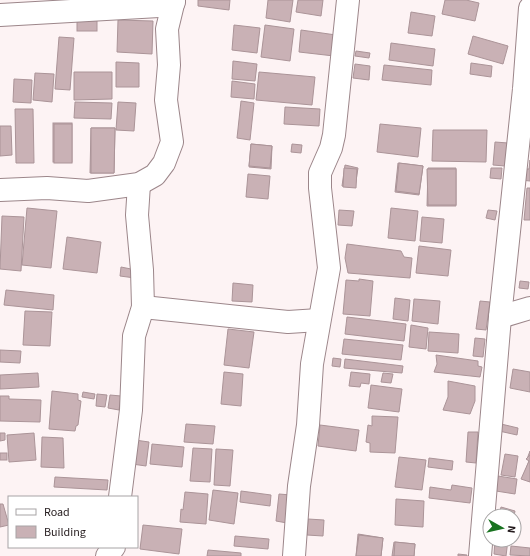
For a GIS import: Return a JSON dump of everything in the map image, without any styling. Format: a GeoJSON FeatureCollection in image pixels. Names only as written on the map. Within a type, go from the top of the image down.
{"type":"FeatureCollection","features":[{"type":"Feature","properties":{"kind":"street"},"geometry":{"type":"LineString","coordinates":[[294,556],[299,486],[319,320],[329,268],[320,188],[320,173],[331,148],[334,135],[348,0]]}},
{"type":"Feature","properties":{"kind":"street"},"geometry":{"type":"LineString","coordinates":[[0,15],[159,6],[174,1]]}},
{"type":"Feature","properties":{"kind":"street"},"geometry":{"type":"LineString","coordinates":[[0,190],[47,188],[88,192],[138,184],[155,175],[164,164],[172,142],[166,100],[169,65],[167,29],[174,1]]}},
{"type":"Feature","properties":{"kind":"street"},"geometry":{"type":"LineString","coordinates":[[480,556],[500,317],[527,90],[530,8]]}},
{"type":"Feature","properties":{"kind":"street"},"geometry":{"type":"LineString","coordinates":[[120,496],[131,410],[134,336],[143,307],[142,270],[136,215],[138,184]]}},
{"type":"Feature","properties":{"kind":"street"},"geometry":{"type":"LineString","coordinates":[[143,307],[288,322],[319,320]]}},
{"type":"Feature","properties":{"kind":"street"},"geometry":{"type":"LineString","coordinates":[[500,317],[530,308]]}},
{"type":"Feature","properties":{"kind":"street"},"geometry":{"type":"LineString","coordinates":[[107,556],[113,548]]}},
{"type":"Feature","properties":{"kind":"building"},"geometry":{"type":"Polygon","coordinates":[[[198,0],[230,0],[229,10],[198,6],[198,0]]]}},
{"type":"Feature","properties":{"kind":"building"},"geometry":{"type":"Polygon","coordinates":[[[268,0],[293,0],[290,22],[266,18],[268,0]]]}},
{"type":"Feature","properties":{"kind":"building"},"geometry":{"type":"Polygon","coordinates":[[[298,0],[323,0],[321,16],[296,12],[298,0]]]}},
{"type":"Feature","properties":{"kind":"building"},"geometry":{"type":"Polygon","coordinates":[[[445,0],[466,0],[479,3],[475,21],[442,14],[445,0]]]}},
{"type":"Feature","properties":{"kind":"building"},"geometry":{"type":"Polygon","coordinates":[[[411,12],[435,16],[432,36],[408,33],[411,12]]]}},
{"type":"Feature","properties":{"kind":"building"},"geometry":{"type":"Polygon","coordinates":[[[77,19],[97,19],[97,31],[77,31],[77,19]]]}},
{"type":"Feature","properties":{"kind":"building"},"geometry":{"type":"Polygon","coordinates":[[[118,20],[153,21],[152,54],[117,52],[118,20]]]}},
{"type":"Feature","properties":{"kind":"building"},"geometry":{"type":"Polygon","coordinates":[[[234,25],[260,28],[257,53],[232,50],[234,25]]]}},
{"type":"Feature","properties":{"kind":"building"},"geometry":{"type":"Polygon","coordinates":[[[265,25],[294,29],[290,61],[261,57],[265,25]]]}},
{"type":"Feature","properties":{"kind":"building"},"geometry":{"type":"Polygon","coordinates":[[[301,30],[336,35],[334,56],[299,52],[301,30]]]}},
{"type":"Feature","properties":{"kind":"building"},"geometry":{"type":"Polygon","coordinates":[[[473,36],[508,46],[503,64],[468,54],[473,36]]]}},
{"type":"Feature","properties":{"kind":"building"},"geometry":{"type":"Polygon","coordinates":[[[59,37],[74,38],[70,90],[55,89],[59,37]]]}},
{"type":"Feature","properties":{"kind":"building"},"geometry":{"type":"Polygon","coordinates":[[[391,43],[435,49],[433,66],[389,60],[391,43]]]}},
{"type":"Feature","properties":{"kind":"building"},"geometry":{"type":"Polygon","coordinates":[[[356,51],[370,53],[369,58],[355,56],[356,51]]]}},
{"type":"Feature","properties":{"kind":"building"},"geometry":{"type":"Polygon","coordinates":[[[233,61],[257,64],[255,81],[232,79],[233,61]]]}},
{"type":"Feature","properties":{"kind":"building"},"geometry":{"type":"Polygon","coordinates":[[[116,62],[139,63],[139,87],[116,87],[116,62]]]}},
{"type":"Feature","properties":{"kind":"building"},"geometry":{"type":"Polygon","coordinates":[[[471,63],[492,66],[491,77],[470,74],[471,63]]]}},
{"type":"Feature","properties":{"kind":"building"},"geometry":{"type":"Polygon","coordinates":[[[355,64],[370,66],[369,80],[353,78],[355,64]]]}},
{"type":"Feature","properties":{"kind":"building"},"geometry":{"type":"Polygon","coordinates":[[[384,65],[432,70],[431,85],[382,80],[384,65]]]}},
{"type":"Feature","properties":{"kind":"building"},"geometry":{"type":"Polygon","coordinates":[[[74,72],[112,72],[112,99],[74,100],[74,72]]]}},
{"type":"Feature","properties":{"kind":"building"},"geometry":{"type":"Polygon","coordinates":[[[259,72],[315,77],[312,105],[256,100],[259,72]]]}},
{"type":"Feature","properties":{"kind":"building"},"geometry":{"type":"Polygon","coordinates":[[[35,73],[54,74],[52,102],[33,100],[35,73]]]}},
{"type":"Feature","properties":{"kind":"building"},"geometry":{"type":"Polygon","coordinates":[[[14,79],[32,80],[31,103],[13,102],[14,79]]]}},
{"type":"Feature","properties":{"kind":"building"},"geometry":{"type":"Polygon","coordinates":[[[232,81],[255,84],[254,99],[231,97],[232,81]]]}},
{"type":"Feature","properties":{"kind":"building"},"geometry":{"type":"Polygon","coordinates":[[[241,101],[254,103],[250,140],[237,138],[241,101]]]}},
{"type":"Feature","properties":{"kind":"building"},"geometry":{"type":"Polygon","coordinates":[[[75,102],[112,103],[111,119],[74,118],[75,102]]]}},
{"type":"Feature","properties":{"kind":"building"},"geometry":{"type":"Polygon","coordinates":[[[118,102],[136,103],[134,131],[116,130],[118,102]]]}},
{"type":"Feature","properties":{"kind":"building"},"geometry":{"type":"Polygon","coordinates":[[[285,107],[320,109],[319,126],[284,124],[285,107]]]}},
{"type":"Feature","properties":{"kind":"building"},"geometry":{"type":"Polygon","coordinates":[[[15,109],[33,109],[34,163],[16,163],[15,109]]]}},
{"type":"Feature","properties":{"kind":"building"},"geometry":{"type":"Polygon","coordinates":[[[53,123],[72,123],[72,162],[53,162],[53,123]]]}},
{"type":"Feature","properties":{"kind":"building"},"geometry":{"type":"Polygon","coordinates":[[[54,124],[72,124],[72,163],[54,163],[54,124]]]}},
{"type":"Feature","properties":{"kind":"building"},"geometry":{"type":"Polygon","coordinates":[[[380,124],[421,128],[418,157],[377,152],[380,124]]]}},
{"type":"Feature","properties":{"kind":"building"},"geometry":{"type":"Polygon","coordinates":[[[0,126],[11,126],[12,155],[0,156],[0,126]]]}},
{"type":"Feature","properties":{"kind":"building"},"geometry":{"type":"Polygon","coordinates":[[[91,128],[115,128],[114,173],[90,173],[91,128]]]}},
{"type":"Feature","properties":{"kind":"building"},"geometry":{"type":"Polygon","coordinates":[[[91,128],[115,128],[114,173],[91,173],[91,128]]]}},
{"type":"Feature","properties":{"kind":"building"},"geometry":{"type":"Polygon","coordinates":[[[433,130],[487,130],[486,162],[432,161],[433,130]]]}},
{"type":"Feature","properties":{"kind":"building"},"geometry":{"type":"Polygon","coordinates":[[[495,142],[508,143],[505,166],[493,165],[495,142]]]}},
{"type":"Feature","properties":{"kind":"building"},"geometry":{"type":"Polygon","coordinates":[[[251,144],[272,146],[271,169],[249,167],[251,144]]]}},
{"type":"Feature","properties":{"kind":"building"},"geometry":{"type":"Polygon","coordinates":[[[251,144],[272,146],[270,168],[249,166],[251,144]]]}},
{"type":"Feature","properties":{"kind":"building"},"geometry":{"type":"Polygon","coordinates":[[[292,144],[302,145],[301,153],[291,152],[292,144]]]}},
{"type":"Feature","properties":{"kind":"building"},"geometry":{"type":"Polygon","coordinates":[[[530,160],[530,181],[520,180],[521,169],[529,169],[530,160]]]}},
{"type":"Feature","properties":{"kind":"building"},"geometry":{"type":"Polygon","coordinates":[[[398,163],[423,166],[419,195],[395,192],[398,163]]]}},
{"type":"Feature","properties":{"kind":"building"},"geometry":{"type":"Polygon","coordinates":[[[399,163],[423,166],[419,194],[396,191],[399,163]]]}},
{"type":"Feature","properties":{"kind":"building"},"geometry":{"type":"Polygon","coordinates":[[[345,165],[358,168],[355,187],[342,186],[345,165]]]}},
{"type":"Feature","properties":{"kind":"building"},"geometry":{"type":"Polygon","coordinates":[[[344,168],[357,169],[356,188],[343,187],[344,168]]]}},
{"type":"Feature","properties":{"kind":"building"},"geometry":{"type":"Polygon","coordinates":[[[428,168],[456,168],[456,206],[427,206],[428,168]]]}},
{"type":"Feature","properties":{"kind":"building"},"geometry":{"type":"Polygon","coordinates":[[[491,168],[502,168],[501,179],[490,178],[491,168]]]}},
{"type":"Feature","properties":{"kind":"building"},"geometry":{"type":"Polygon","coordinates":[[[427,169],[456,169],[456,205],[428,205],[427,169]]]}},
{"type":"Feature","properties":{"kind":"building"},"geometry":{"type":"Polygon","coordinates":[[[248,174],[270,176],[268,199],[246,197],[248,174]]]}},
{"type":"Feature","properties":{"kind":"building"},"geometry":{"type":"Polygon","coordinates":[[[527,188],[530,188],[530,220],[524,220],[527,188]]]}},
{"type":"Feature","properties":{"kind":"building"},"geometry":{"type":"Polygon","coordinates":[[[27,208],[57,211],[51,268],[22,265],[27,208]]]}},
{"type":"Feature","properties":{"kind":"building"},"geometry":{"type":"Polygon","coordinates":[[[391,208],[418,211],[415,241],[388,238],[391,208]]]}},
{"type":"Feature","properties":{"kind":"building"},"geometry":{"type":"Polygon","coordinates":[[[339,210],[354,211],[352,226],[338,225],[339,210]]]}},
{"type":"Feature","properties":{"kind":"building"},"geometry":{"type":"Polygon","coordinates":[[[488,210],[497,211],[495,220],[486,218],[488,210]]]}},
{"type":"Feature","properties":{"kind":"building"},"geometry":{"type":"Polygon","coordinates":[[[2,216],[24,217],[21,271],[0,269],[2,216]]]}},
{"type":"Feature","properties":{"kind":"building"},"geometry":{"type":"Polygon","coordinates":[[[422,217],[444,219],[442,243],[420,241],[422,217]]]}},
{"type":"Feature","properties":{"kind":"building"},"geometry":{"type":"Polygon","coordinates":[[[67,237],[101,242],[97,273],[63,269],[67,237]]]}},
{"type":"Feature","properties":{"kind":"building"},"geometry":{"type":"Polygon","coordinates":[[[347,244],[401,251],[404,257],[412,258],[410,278],[348,273],[345,258],[347,244]]]}},
{"type":"Feature","properties":{"kind":"building"},"geometry":{"type":"Polygon","coordinates":[[[419,246],[451,250],[448,276],[416,273],[419,246]]]}},
{"type":"Feature","properties":{"kind":"building"},"geometry":{"type":"Polygon","coordinates":[[[121,267],[136,270],[135,278],[120,276],[121,267]]]}},
{"type":"Feature","properties":{"kind":"building"},"geometry":{"type":"Polygon","coordinates":[[[359,279],[373,281],[370,316],[343,314],[346,280],[359,281],[359,279]]]}},
{"type":"Feature","properties":{"kind":"building"},"geometry":{"type":"Polygon","coordinates":[[[520,281],[529,282],[528,289],[519,288],[520,281]]]}},
{"type":"Feature","properties":{"kind":"building"},"geometry":{"type":"Polygon","coordinates":[[[233,283],[253,285],[252,302],[232,301],[233,283]]]}},
{"type":"Feature","properties":{"kind":"building"},"geometry":{"type":"Polygon","coordinates":[[[6,290],[54,295],[53,310],[4,305],[6,290]]]}},
{"type":"Feature","properties":{"kind":"building"},"geometry":{"type":"Polygon","coordinates":[[[395,298],[410,300],[408,321],[393,319],[395,298]]]}},
{"type":"Feature","properties":{"kind":"building"},"geometry":{"type":"Polygon","coordinates":[[[414,299],[440,301],[438,324],[412,321],[414,299]]]}},
{"type":"Feature","properties":{"kind":"building"},"geometry":{"type":"Polygon","coordinates":[[[480,301],[490,302],[486,330],[476,329],[480,301]]]}},
{"type":"Feature","properties":{"kind":"building"},"geometry":{"type":"Polygon","coordinates":[[[25,311],[52,312],[50,346],[23,345],[25,311]]]}},
{"type":"Feature","properties":{"kind":"building"},"geometry":{"type":"Polygon","coordinates":[[[347,317],[406,324],[404,341],[345,334],[347,317]]]}},
{"type":"Feature","properties":{"kind":"building"},"geometry":{"type":"Polygon","coordinates":[[[411,325],[428,328],[426,349],[409,347],[411,325]]]}},
{"type":"Feature","properties":{"kind":"building"},"geometry":{"type":"Polygon","coordinates":[[[228,329],[254,332],[249,368],[224,365],[228,329]]]}},
{"type":"Feature","properties":{"kind":"building"},"geometry":{"type":"Polygon","coordinates":[[[429,332],[459,334],[458,353],[428,351],[429,332]]]}},
{"type":"Feature","properties":{"kind":"building"},"geometry":{"type":"Polygon","coordinates":[[[475,338],[485,339],[483,357],[473,356],[475,338]]]}},
{"type":"Feature","properties":{"kind":"building"},"geometry":{"type":"Polygon","coordinates":[[[344,339],[403,345],[401,360],[342,354],[344,339]]]}},
{"type":"Feature","properties":{"kind":"building"},"geometry":{"type":"Polygon","coordinates":[[[0,350],[21,351],[20,363],[0,362],[0,350]]]}},
{"type":"Feature","properties":{"kind":"building"},"geometry":{"type":"Polygon","coordinates":[[[436,355],[478,361],[478,366],[482,367],[480,377],[434,372],[437,364],[436,355]]]}},
{"type":"Feature","properties":{"kind":"building"},"geometry":{"type":"Polygon","coordinates":[[[333,358],[341,359],[340,367],[332,366],[333,358]]]}},
{"type":"Feature","properties":{"kind":"building"},"geometry":{"type":"Polygon","coordinates":[[[345,359],[403,366],[402,373],[344,368],[345,359]]]}},
{"type":"Feature","properties":{"kind":"building"},"geometry":{"type":"Polygon","coordinates":[[[513,369],[530,372],[530,392],[510,388],[513,369]]]}},
{"type":"Feature","properties":{"kind":"building"},"geometry":{"type":"Polygon","coordinates":[[[224,372],[243,374],[241,406],[221,404],[224,372]]]}},
{"type":"Feature","properties":{"kind":"building"},"geometry":{"type":"Polygon","coordinates":[[[351,372],[370,374],[369,384],[361,383],[360,387],[349,386],[351,372]]]}},
{"type":"Feature","properties":{"kind":"building"},"geometry":{"type":"Polygon","coordinates":[[[38,373],[39,387],[0,389],[0,375],[38,373]]]}},
{"type":"Feature","properties":{"kind":"building"},"geometry":{"type":"Polygon","coordinates":[[[383,373],[393,374],[391,383],[381,382],[383,373]]]}},
{"type":"Feature","properties":{"kind":"building"},"geometry":{"type":"Polygon","coordinates":[[[448,381],[475,386],[475,401],[470,414],[443,410],[448,397],[448,381]]]}},
{"type":"Feature","properties":{"kind":"building"},"geometry":{"type":"Polygon","coordinates":[[[371,385],[402,389],[399,412],[368,408],[371,385]]]}},
{"type":"Feature","properties":{"kind":"building"},"geometry":{"type":"Polygon","coordinates":[[[52,391],[78,394],[78,400],[81,401],[78,425],[76,426],[75,431],[49,429],[52,391]]]}},
{"type":"Feature","properties":{"kind":"building"},"geometry":{"type":"Polygon","coordinates":[[[83,392],[95,394],[94,399],[82,397],[83,392]]]}},
{"type":"Feature","properties":{"kind":"building"},"geometry":{"type":"Polygon","coordinates":[[[97,394],[107,395],[105,407],[96,406],[97,394]]]}},
{"type":"Feature","properties":{"kind":"building"},"geometry":{"type":"Polygon","coordinates":[[[110,395],[121,396],[119,410],[108,408],[110,395]]]}},
{"type":"Feature","properties":{"kind":"building"},"geometry":{"type":"Polygon","coordinates":[[[0,396],[9,396],[9,399],[41,400],[40,422],[0,421],[0,396]]]}},
{"type":"Feature","properties":{"kind":"building"},"geometry":{"type":"Polygon","coordinates":[[[372,416],[398,417],[395,453],[370,452],[370,443],[366,442],[368,425],[372,426],[372,416]]]}},
{"type":"Feature","properties":{"kind":"building"},"geometry":{"type":"Polygon","coordinates":[[[186,424],[215,426],[213,444],[184,442],[186,424]]]}},
{"type":"Feature","properties":{"kind":"building"},"geometry":{"type":"Polygon","coordinates":[[[501,424],[518,428],[517,435],[499,431],[501,424]]]}},
{"type":"Feature","properties":{"kind":"building"},"geometry":{"type":"Polygon","coordinates":[[[320,425],[359,430],[356,451],[318,446],[320,425]]]}},
{"type":"Feature","properties":{"kind":"building"},"geometry":{"type":"Polygon","coordinates":[[[468,432],[478,432],[476,463],[466,462],[468,432]]]}},
{"type":"Feature","properties":{"kind":"building"},"geometry":{"type":"Polygon","coordinates":[[[0,433],[5,433],[5,440],[0,441],[0,433]]]}},
{"type":"Feature","properties":{"kind":"building"},"geometry":{"type":"Polygon","coordinates":[[[34,433],[36,460],[9,462],[7,435],[34,433]]]}},
{"type":"Feature","properties":{"kind":"building"},"geometry":{"type":"Polygon","coordinates":[[[42,437],[63,438],[64,468],[41,467],[42,437]]]}},
{"type":"Feature","properties":{"kind":"building"},"geometry":{"type":"Polygon","coordinates":[[[135,440],[149,442],[146,466],[132,464],[135,440]]]}},
{"type":"Feature","properties":{"kind":"building"},"geometry":{"type":"Polygon","coordinates":[[[152,444],[184,447],[182,467],[150,464],[152,444]]]}},
{"type":"Feature","properties":{"kind":"building"},"geometry":{"type":"Polygon","coordinates":[[[193,448],[212,449],[210,482],[190,481],[193,448]]]}},
{"type":"Feature","properties":{"kind":"building"},"geometry":{"type":"Polygon","coordinates":[[[216,449],[233,450],[230,486],[214,485],[216,449]]]}},
{"type":"Feature","properties":{"kind":"building"},"geometry":{"type":"Polygon","coordinates":[[[530,451],[530,480],[523,477],[529,461],[527,459],[530,451]]]}},
{"type":"Feature","properties":{"kind":"building"},"geometry":{"type":"Polygon","coordinates":[[[0,453],[7,453],[7,460],[0,460],[0,453]]]}},
{"type":"Feature","properties":{"kind":"building"},"geometry":{"type":"Polygon","coordinates":[[[505,454],[518,456],[515,477],[501,475],[505,454]]]}},
{"type":"Feature","properties":{"kind":"building"},"geometry":{"type":"Polygon","coordinates":[[[530,455],[530,482],[521,479],[529,461],[526,459],[530,455]]]}},
{"type":"Feature","properties":{"kind":"building"},"geometry":{"type":"Polygon","coordinates":[[[399,457],[426,460],[422,490],[395,487],[399,457]]]}},
{"type":"Feature","properties":{"kind":"building"},"geometry":{"type":"Polygon","coordinates":[[[429,458],[453,461],[452,470],[428,467],[429,458]]]}},
{"type":"Feature","properties":{"kind":"building"},"geometry":{"type":"Polygon","coordinates":[[[498,476],[517,479],[515,494],[496,491],[498,476]]]}},
{"type":"Feature","properties":{"kind":"building"},"geometry":{"type":"Polygon","coordinates":[[[55,477],[108,480],[107,490],[54,487],[55,477]]]}},
{"type":"Feature","properties":{"kind":"building"},"geometry":{"type":"Polygon","coordinates":[[[452,485],[472,488],[470,503],[429,498],[430,487],[451,490],[452,485]]]}},
{"type":"Feature","properties":{"kind":"building"},"geometry":{"type":"Polygon","coordinates":[[[213,490],[238,493],[234,524],[209,520],[213,490]]]}},
{"type":"Feature","properties":{"kind":"building"},"geometry":{"type":"Polygon","coordinates":[[[241,491],[271,495],[270,506],[240,502],[241,491]]]}},
{"type":"Feature","properties":{"kind":"building"},"geometry":{"type":"Polygon","coordinates":[[[185,492],[208,494],[206,524],[180,522],[185,492]]]}},
{"type":"Feature","properties":{"kind":"building"},"geometry":{"type":"Polygon","coordinates":[[[279,494],[291,495],[287,523],[276,521],[279,494]]]}},
{"type":"Feature","properties":{"kind":"building"},"geometry":{"type":"Polygon","coordinates":[[[396,499],[424,501],[423,527],[395,525],[396,499]]]}},
{"type":"Feature","properties":{"kind":"building"},"geometry":{"type":"Polygon","coordinates":[[[0,504],[3,504],[8,525],[0,527],[0,504]]]}},
{"type":"Feature","properties":{"kind":"building"},"geometry":{"type":"Polygon","coordinates":[[[308,519],[324,520],[323,536],[307,535],[308,519]]]}},
{"type":"Feature","properties":{"kind":"building"},"geometry":{"type":"Polygon","coordinates":[[[143,525],[182,529],[179,554],[140,549],[143,525]]]}},
{"type":"Feature","properties":{"kind":"building"},"geometry":{"type":"Polygon","coordinates":[[[358,534],[383,538],[381,556],[356,556],[358,534]]]}},
{"type":"Feature","properties":{"kind":"building"},"geometry":{"type":"Polygon","coordinates":[[[359,535],[383,538],[381,556],[356,556],[359,535]]]}},
{"type":"Feature","properties":{"kind":"building"},"geometry":{"type":"Polygon","coordinates":[[[235,536],[269,539],[268,549],[234,546],[235,536]]]}},
{"type":"Feature","properties":{"kind":"building"},"geometry":{"type":"Polygon","coordinates":[[[394,542],[415,544],[414,556],[392,556],[394,542]]]}},
{"type":"Feature","properties":{"kind":"building"},"geometry":{"type":"Polygon","coordinates":[[[395,542],[415,544],[414,556],[394,556],[395,542]]]}},
{"type":"Feature","properties":{"kind":"building"},"geometry":{"type":"Polygon","coordinates":[[[494,548],[507,548],[506,556],[494,554],[494,548]]]}},
{"type":"Feature","properties":{"kind":"building"},"geometry":{"type":"Polygon","coordinates":[[[511,548],[530,548],[530,556],[510,555],[511,548]]]}},
{"type":"Feature","properties":{"kind":"building"},"geometry":{"type":"Polygon","coordinates":[[[208,550],[241,553],[241,556],[207,556],[208,550]]]}},
{"type":"Feature","properties":{"kind":"building"},"geometry":{"type":"Polygon","coordinates":[[[458,554],[467,555],[467,556],[458,556],[458,554]]]}}]}
